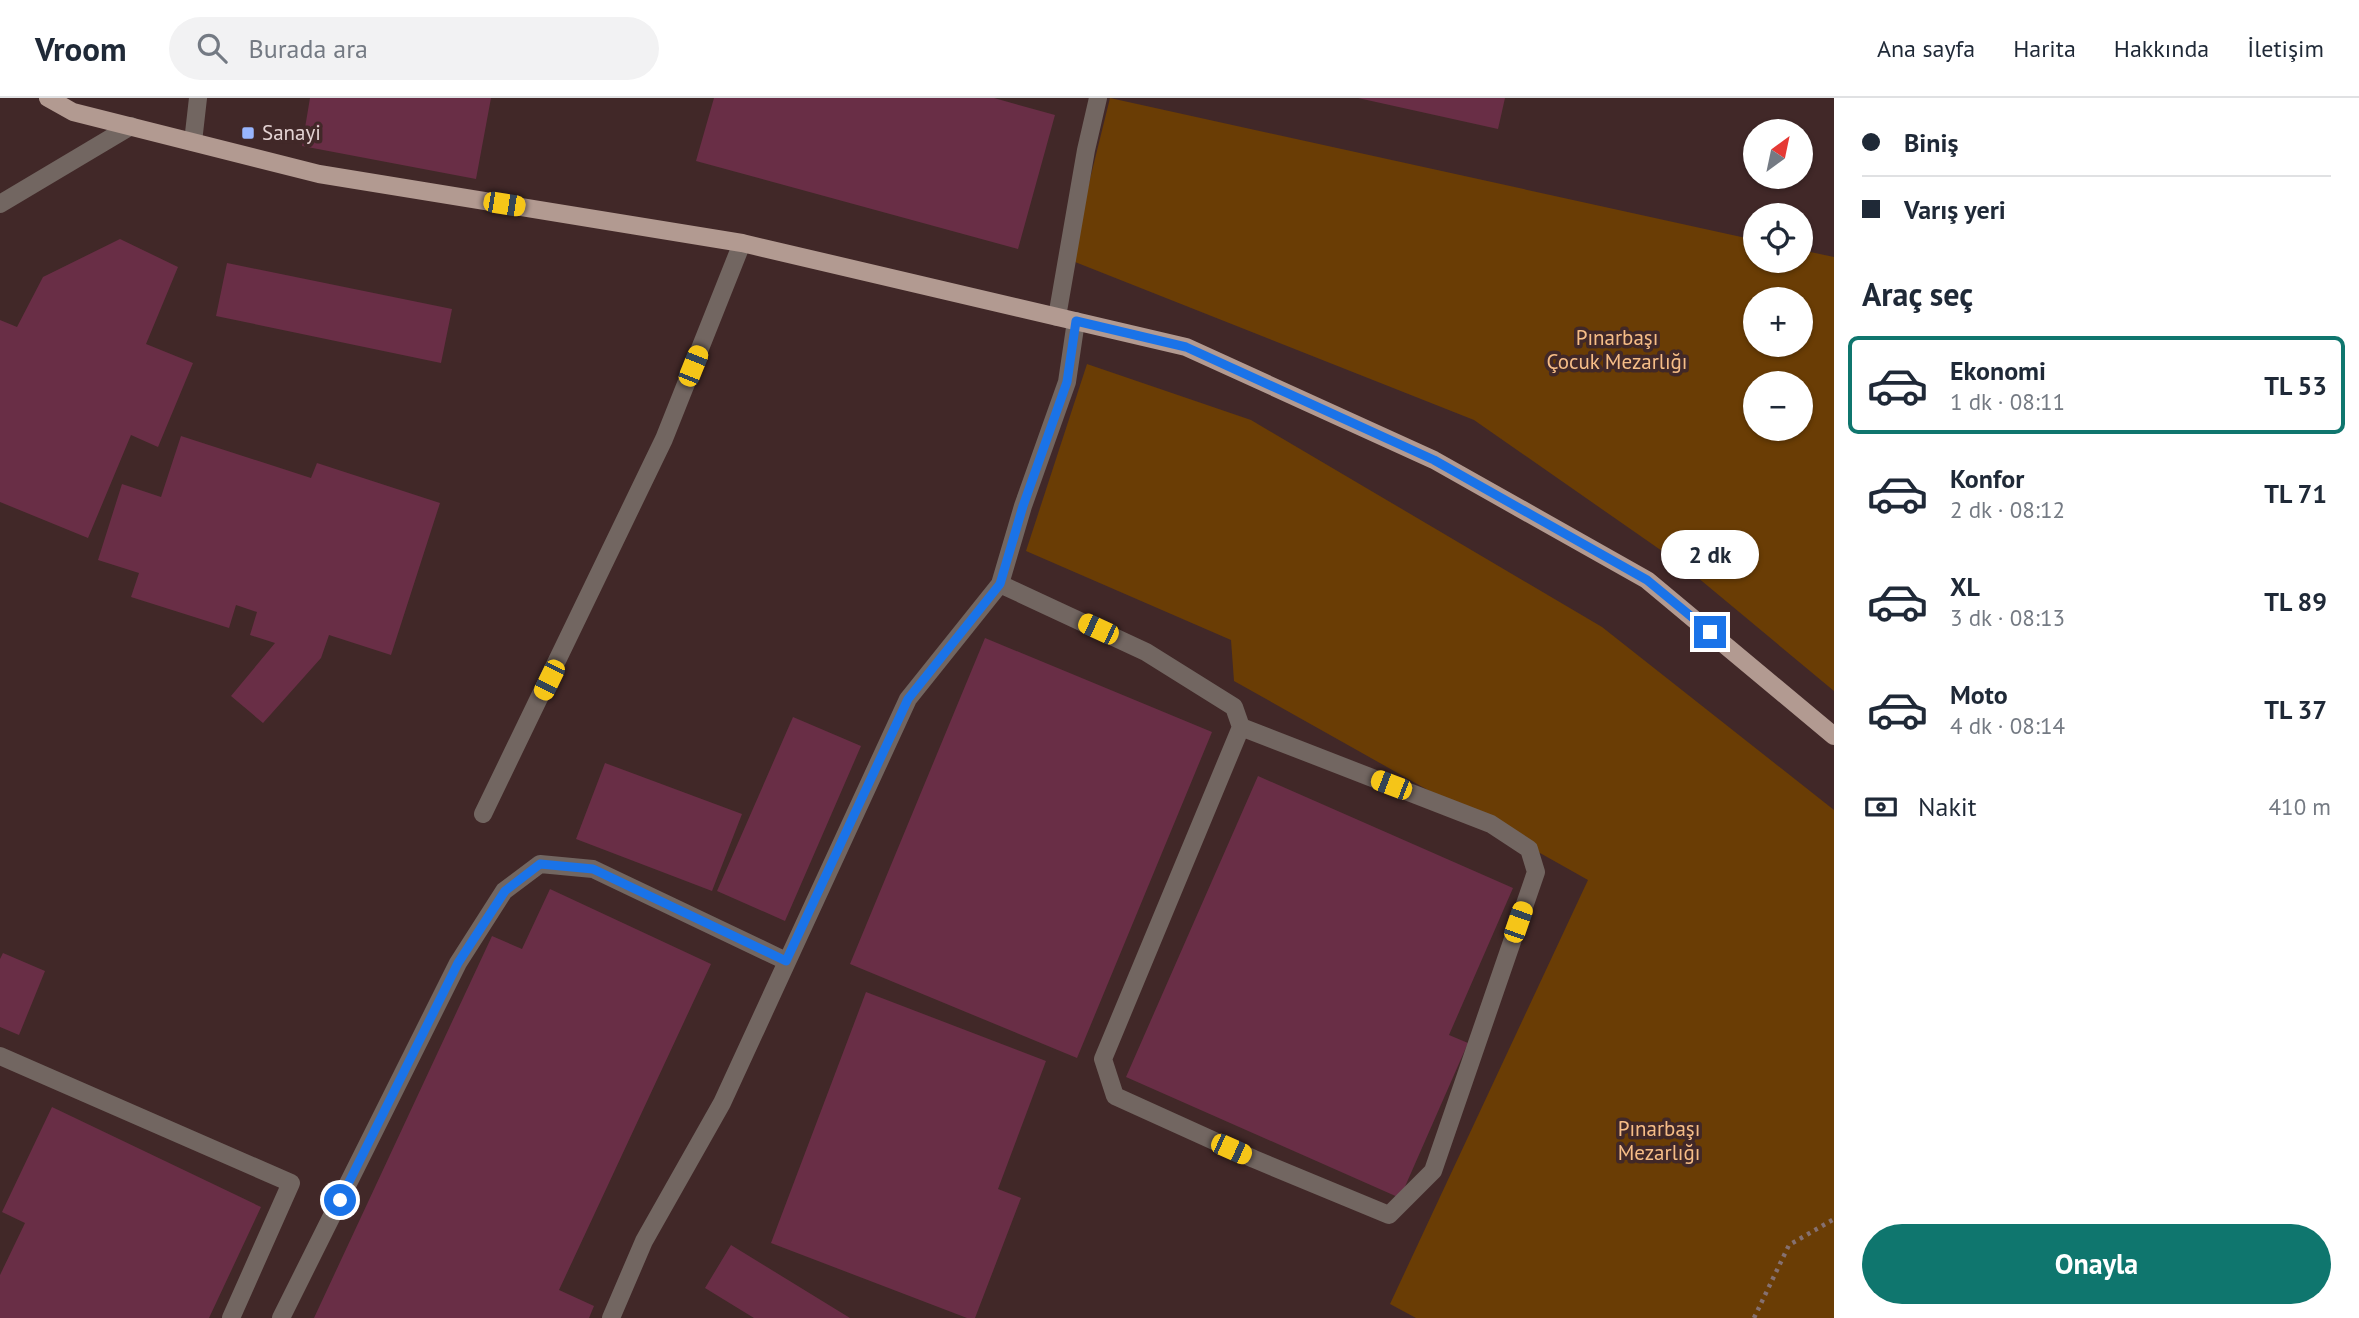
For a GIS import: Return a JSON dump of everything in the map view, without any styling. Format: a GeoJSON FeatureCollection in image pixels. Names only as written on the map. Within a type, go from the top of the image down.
{"type":"FeatureCollection","features":[{"type":"Feature","properties":{"kind":"main road"},"geometry":{"type":"LineString","coordinates":[[48,98],[73,112],[319,174],[741,243],[1186,347],[1434,460],[1647,580],[1834,736]]}},
{"type":"Feature","properties":{"kind":"street"},"geometry":{"type":"LineString","coordinates":[[193,142],[198,98]]}},
{"type":"Feature","properties":{"kind":"street"},"geometry":{"type":"LineString","coordinates":[[1057,317],[1086,150],[1098,98]]}},
{"type":"Feature","properties":{"kind":"street"},"geometry":{"type":"LineString","coordinates":[[0,204],[131,126]]}},
{"type":"Feature","properties":{"kind":"street"},"geometry":{"type":"LineString","coordinates":[[482,814],[664,439],[741,243]]}},
{"type":"Feature","properties":{"kind":"street"},"geometry":{"type":"LineString","coordinates":[[611,1318],[644,1241],[722,1103],[908,699],[1000,584],[1023,506],[1067,382],[1076,321]]}},
{"type":"Feature","properties":{"kind":"street"},"geometry":{"type":"LineString","coordinates":[[1000,584],[1146,652],[1234,707],[1241,727],[1103,1059],[1115,1096],[1254,1159],[1388,1215],[1433,1171],[1536,872],[1529,849],[1490,824],[1241,727]]}},
{"type":"Feature","properties":{"kind":"street"},"geometry":{"type":"LineString","coordinates":[[281,1318],[458,963],[505,891],[540,864],[593,869],[786,961]]}},
{"type":"Feature","properties":{"kind":"street"},"geometry":{"type":"LineString","coordinates":[[0,1056],[291,1183],[231,1318]]}},
{"type":"Feature","properties":{"kind":"path"},"geometry":{"type":"LineString","coordinates":[[1754,1318],[1789,1245],[1834,1219]]}},
{"type":"Feature","properties":{"kind":"green space","name":"Pınarbaşı Çocuk Mezarlığı"},"geometry":{"type":"Polygon","coordinates":[[[1110,98],[1743,237],[1743,273],[1813,273],[1813,253],[1834,257],[1834,691],[1685,567],[1474,420],[1070,260],[1110,98]]]}},
{"type":"Feature","properties":{"kind":"green space","name":"Pınarbaşı Mezarlığı"},"geometry":{"type":"Polygon","coordinates":[[[1087,364],[1251,420],[1602,627],[1834,810],[1834,1318],[1416,1318],[1390,1304],[1588,880],[1234,681],[1231,640],[1026,551],[1087,364]]]}},
{"type":"Feature","properties":{"kind":"building"},"geometry":{"type":"Polygon","coordinates":[[[310,98],[491,98],[476,179],[302,146],[310,98]]]}},
{"type":"Feature","properties":{"kind":"building"},"geometry":{"type":"Polygon","coordinates":[[[714,98],[994,98],[1055,115],[1018,249],[696,161],[714,98]]]}},
{"type":"Feature","properties":{"kind":"building"},"geometry":{"type":"Polygon","coordinates":[[[1358,98],[1505,98],[1498,129],[1358,98]]]}},
{"type":"Feature","properties":{"kind":"building"},"geometry":{"type":"Polygon","coordinates":[[[120,239],[178,267],[146,344],[193,363],[158,447],[131,435],[88,538],[0,502],[0,320],[17,327],[43,277],[120,239]]]}},
{"type":"Feature","properties":{"kind":"building"},"geometry":{"type":"Polygon","coordinates":[[[227,263],[452,309],[441,363],[216,316],[227,263]]]}},
{"type":"Feature","properties":{"kind":"building"},"geometry":{"type":"Polygon","coordinates":[[[181,436],[311,478],[317,463],[440,503],[391,655],[329,635],[321,658],[263,723],[231,696],[275,643],[250,635],[257,612],[236,605],[229,628],[131,597],[139,573],[98,560],[122,484],[161,497],[181,436]]]}},
{"type":"Feature","properties":{"kind":"building"},"geometry":{"type":"Polygon","coordinates":[[[985,638],[1212,732],[1077,1058],[850,964],[985,638]]]}},
{"type":"Feature","properties":{"kind":"building"},"geometry":{"type":"Polygon","coordinates":[[[793,717],[861,746],[785,921],[717,891],[793,717]]]}},
{"type":"Feature","properties":{"kind":"building"},"geometry":{"type":"Polygon","coordinates":[[[605,763],[742,814],[712,891],[576,839],[605,763]]]}},
{"type":"Feature","properties":{"kind":"building"},"geometry":{"type":"Polygon","coordinates":[[[1258,776],[1513,888],[1449,1035],[1468,1043],[1400,1198],[1126,1077],[1258,776]]]}},
{"type":"Feature","properties":{"kind":"building"},"geometry":{"type":"Polygon","coordinates":[[[550,889],[711,964],[559,1290],[594,1306],[589,1318],[314,1318],[492,936],[522,949],[550,889]]]}},
{"type":"Feature","properties":{"kind":"building"},"geometry":{"type":"Polygon","coordinates":[[[3,953],[45,971],[19,1035],[0,1027],[0,959],[3,953]]]}},
{"type":"Feature","properties":{"kind":"building"},"geometry":{"type":"Polygon","coordinates":[[[866,992],[1046,1061],[998,1189],[1021,1198],[975,1318],[967,1318],[771,1243],[866,992]]]}},
{"type":"Feature","properties":{"kind":"building"},"geometry":{"type":"Polygon","coordinates":[[[52,1107],[261,1207],[209,1318],[0,1318],[0,1275],[25,1223],[2,1212],[52,1107]]]}},
{"type":"Feature","properties":{"kind":"building"},"geometry":{"type":"Polygon","coordinates":[[[731,1245],[850,1318],[754,1318],[705,1288],[731,1245]]]}},
{"type":"Feature","properties":{"kind":"place","name":"Sanayi"},"geometry":{"type":"Point","coordinates":[248,133]}},
{"type":"Feature","properties":{"kind":"route"},"geometry":{"type":"LineString","coordinates":[[340,1200],[458,963],[505,891],[540,864],[593,869],[786,961],[908,699],[1000,584],[1023,506],[1067,382],[1076,321],[1186,347],[1434,460],[1647,580],[1710,632]]}}]}
